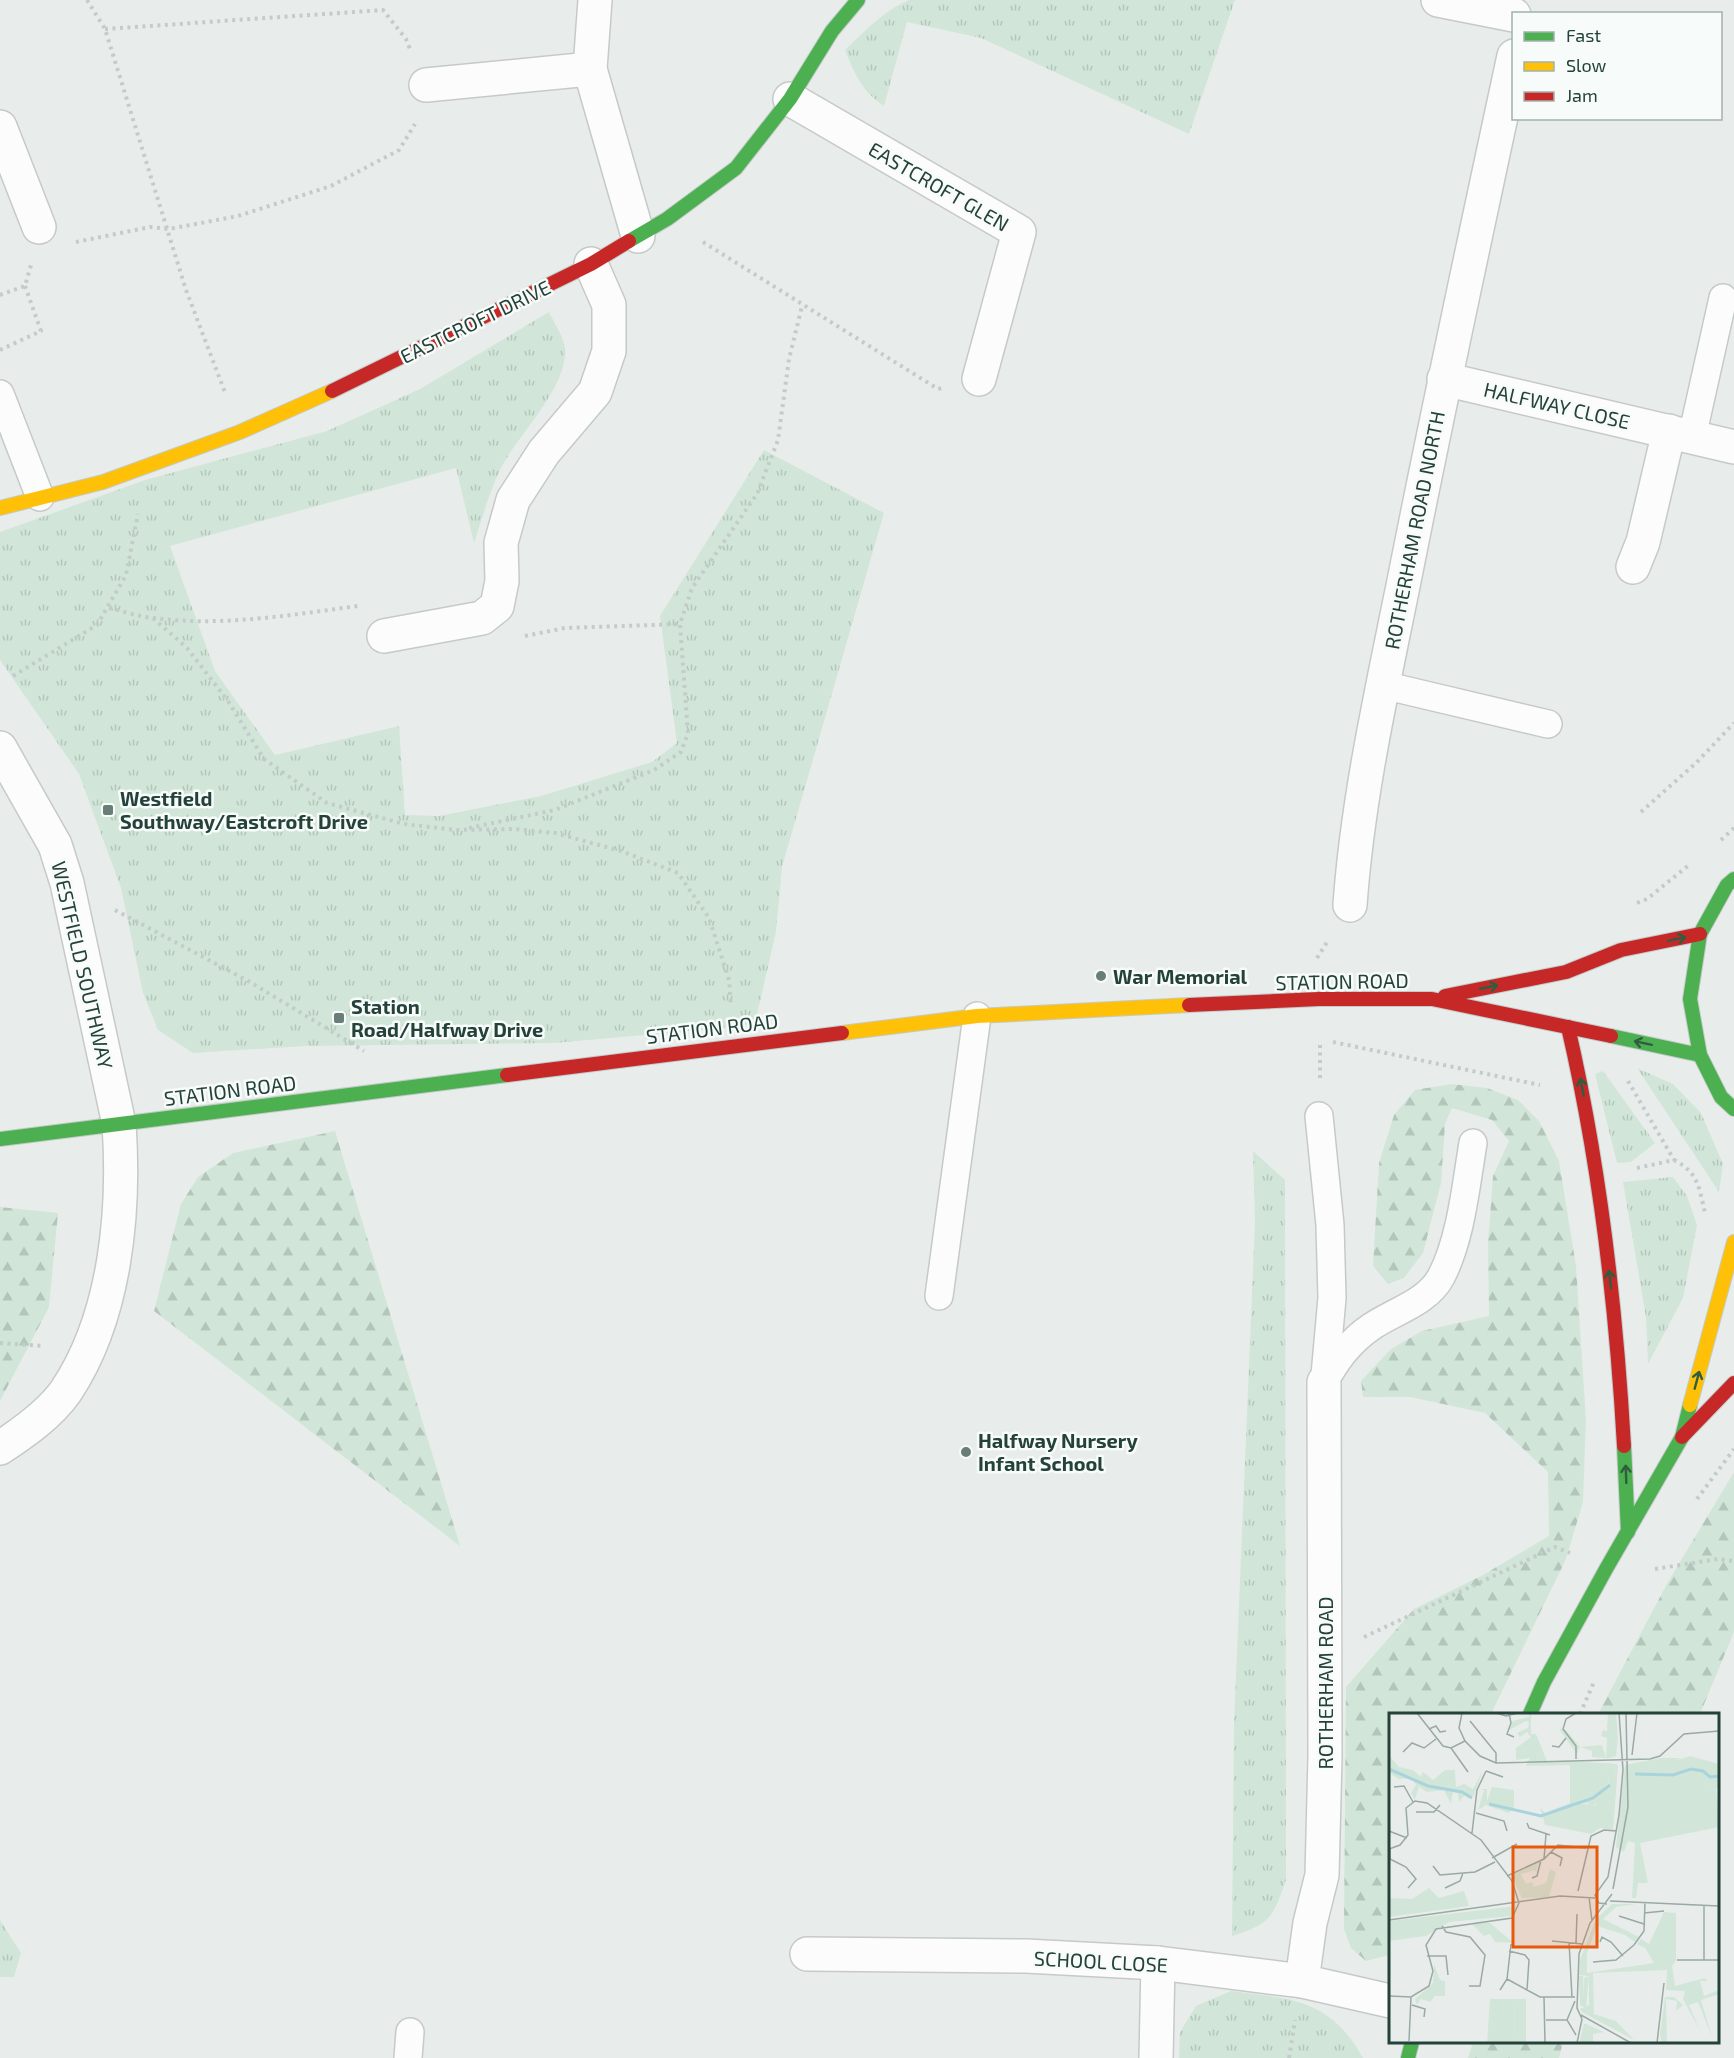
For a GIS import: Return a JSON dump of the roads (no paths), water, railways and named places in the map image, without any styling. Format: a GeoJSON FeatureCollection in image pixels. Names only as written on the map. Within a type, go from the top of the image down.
{"type":"FeatureCollection","features":[{"type":"Feature","properties":{"kind":"main road","name":"EASTCROFT DRIVE"},"geometry":{"type":"LineString","coordinates":[[0,508],[103,482],[240,432],[360,378],[591,264],[668,219],[736,168],[790,99],[832,31],[858,0]]}},
{"type":"Feature","properties":{"kind":"main road"},"geometry":{"type":"LineString","coordinates":[[1734,879],[1727,885],[1700,934],[1690,999],[1700,1055],[1721,1096],[1734,1109]]}},
{"type":"Feature","properties":{"kind":"main road","name":"STATION ROAD"},"geometry":{"type":"LineString","coordinates":[[0,1139],[976,1016],[1319,999],[1432,999],[1566,972],[1622,950],[1700,934]]}},
{"type":"Feature","properties":{"kind":"main road","name":"STATION ROAD"},"geometry":{"type":"LineString","coordinates":[[1432,999],[1700,1055]]}},
{"type":"Feature","properties":{"kind":"main road"},"geometry":{"type":"LineString","coordinates":[[1568,1027],[1600,1176],[1622,1383],[1628,1532]]}},
{"type":"Feature","properties":{"kind":"main road"},"geometry":{"type":"LineString","coordinates":[[1682,1437],[1734,1242]]}},
{"type":"Feature","properties":{"kind":"main road"},"geometry":{"type":"LineString","coordinates":[[1530,1713],[1544,1682],[1606,1569],[1682,1437],[1734,1383]]}},
{"type":"Feature","properties":{"kind":"main road"},"geometry":{"type":"LineString","coordinates":[[1408,2058],[1412,2043]]}},
{"type":"Feature","properties":{"kind":"street"},"geometry":{"type":"LineString","coordinates":[[595,0],[590,69],[638,236]]}},
{"type":"Feature","properties":{"kind":"street"},"geometry":{"type":"LineString","coordinates":[[1438,0],[1512,15]]}},
{"type":"Feature","properties":{"kind":"street","name":"ROTHERHAM ROAD NORTH"},"geometry":{"type":"LineString","coordinates":[[1350,905],[1353,864],[1383,686],[1444,379],[1512,65]]}},
{"type":"Feature","properties":{"kind":"street"},"geometry":{"type":"LineString","coordinates":[[426,86],[590,69]]}},
{"type":"Feature","properties":{"kind":"street","name":"EASTCROFT GLEN"},"geometry":{"type":"LineString","coordinates":[[790,99],[1019,232],[979,379]]}},
{"type":"Feature","properties":{"kind":"street"},"geometry":{"type":"LineString","coordinates":[[0,127],[39,227]]}},
{"type":"Feature","properties":{"kind":"street"},"geometry":{"type":"LineString","coordinates":[[384,636],[482,618],[497,606],[502,581],[501,543],[513,500],[544,452],[595,392],[609,351],[609,305],[591,264]]}},
{"type":"Feature","properties":{"kind":"street","name":"HALFWAY CLOSE"},"geometry":{"type":"LineString","coordinates":[[1444,379],[1734,447]]}},
{"type":"Feature","properties":{"kind":"street"},"geometry":{"type":"LineString","coordinates":[[1633,567],[1681,434]]}},
{"type":"Feature","properties":{"kind":"street","name":"WESTFIELD SOUTHWAY"},"geometry":{"type":"LineString","coordinates":[[0,748],[55,845],[67,883],[119,1124],[121,1214],[104,1301],[88,1348],[65,1392],[28,1429],[0,1448]]}},
{"type":"Feature","properties":{"kind":"street","name":"ROTHERHAM ROAD"},"geometry":{"type":"LineString","coordinates":[[1302,1981],[1310,1923],[1322,1875],[1325,1655],[1324,1382]]}},
{"type":"Feature","properties":{"kind":"street","name":"SCHOOL CLOSE"},"geometry":{"type":"LineString","coordinates":[[807,1954],[1026,1956],[1158,1963],[1302,1981],[1389,2001]]}},
{"type":"Feature","properties":{"kind":"street"},"geometry":{"type":"LineString","coordinates":[[1156,2058],[1158,1963]]}},
{"type":"Feature","properties":{"kind":"lane"},"geometry":{"type":"LineString","coordinates":[[1681,434],[1723,298]]}},
{"type":"Feature","properties":{"kind":"lane"},"geometry":{"type":"LineString","coordinates":[[0,394],[40,497]]}},
{"type":"Feature","properties":{"kind":"lane"},"geometry":{"type":"LineString","coordinates":[[1383,686],[1548,723]]}},
{"type":"Feature","properties":{"kind":"lane"},"geometry":{"type":"LineString","coordinates":[[939,1296],[976,1016]]}},
{"type":"Feature","properties":{"kind":"lane"},"geometry":{"type":"LineString","coordinates":[[1319,1116],[1331,1246],[1332,1298],[1324,1382]]}},
{"type":"Feature","properties":{"kind":"lane"},"geometry":{"type":"LineString","coordinates":[[1324,1382],[1340,1353],[1371,1326],[1418,1301],[1440,1278],[1459,1224],[1473,1143]]}},
{"type":"Feature","properties":{"kind":"place","name":"Westfield Southway/Eastcroft Drive"},"geometry":{"type":"Point","coordinates":[108,810]}},
{"type":"Feature","properties":{"kind":"place","name":"War Memorial"},"geometry":{"type":"Point","coordinates":[1101,976]}},
{"type":"Feature","properties":{"kind":"place","name":"Station Road/Halfway Drive"},"geometry":{"type":"Point","coordinates":[339,1018]}},
{"type":"Feature","properties":{"kind":"place","name":"Halfway Nursery Infant School"},"geometry":{"type":"Point","coordinates":[966,1452]}}]}
